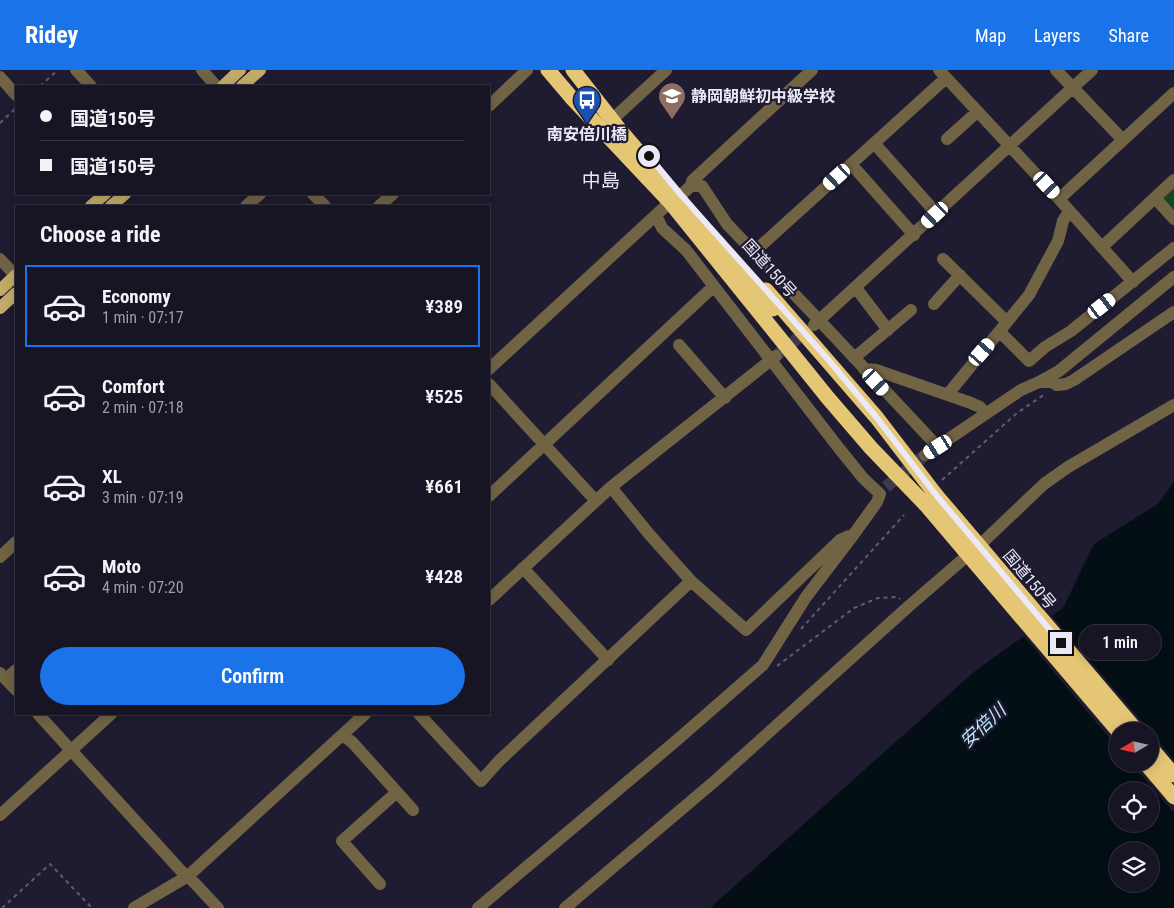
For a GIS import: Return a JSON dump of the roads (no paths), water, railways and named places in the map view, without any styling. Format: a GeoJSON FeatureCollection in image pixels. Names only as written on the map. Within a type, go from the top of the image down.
{"type":"FeatureCollection","features":[{"type":"Feature","properties":{"kind":"highway","name":"国道150号"},"geometry":{"type":"LineString","coordinates":[[548,70],[571,97],[681,194],[828,398],[876,454],[930,500],[1129,722]]}},
{"type":"Feature","properties":{"kind":"highway"},"geometry":{"type":"LineString","coordinates":[[559,70],[582,99],[771,311]]}},
{"type":"Feature","properties":{"kind":"highway","name":"国道150号"},"geometry":{"type":"LineString","coordinates":[[573,70],[616,116],[681,194],[826,357],[877,418],[930,500]]}},
{"type":"Feature","properties":{"kind":"highway"},"geometry":{"type":"LineString","coordinates":[[573,70],[620,130],[771,311]]}},
{"type":"Feature","properties":{"kind":"highway","name":"国道150号"},"geometry":{"type":"LineString","coordinates":[[771,311],[930,500],[1111,722]]}},
{"type":"Feature","properties":{"kind":"highway"},"geometry":{"type":"LineString","coordinates":[[1159,758],[1174,775]]}},
{"type":"Feature","properties":{"kind":"highway"},"geometry":{"type":"LineString","coordinates":[[1153,772],[1174,797]]}},
{"type":"Feature","properties":{"kind":"main road"},"geometry":{"type":"LineString","coordinates":[[224,85],[240,70]]}},
{"type":"Feature","properties":{"kind":"main road"},"geometry":{"type":"LineString","coordinates":[[243,85],[260,70]]}},
{"type":"Feature","properties":{"kind":"main road"},"geometry":{"type":"LineString","coordinates":[[92,205],[104,195]]}},
{"type":"Feature","properties":{"kind":"main road"},"geometry":{"type":"LineString","coordinates":[[112,205],[124,195]]}},
{"type":"Feature","properties":{"kind":"main road"},"geometry":{"type":"LineString","coordinates":[[0,290],[15,277]]}},
{"type":"Feature","properties":{"kind":"main road"},"geometry":{"type":"LineString","coordinates":[[0,308],[15,294]]}},
{"type":"Feature","properties":{"kind":"street"},"geometry":{"type":"LineString","coordinates":[[76,70],[90,85]]}},
{"type":"Feature","properties":{"kind":"street"},"geometry":{"type":"LineString","coordinates":[[202,70],[215,85]]}},
{"type":"Feature","properties":{"kind":"street"},"geometry":{"type":"LineString","coordinates":[[490,105],[527,70]]}},
{"type":"Feature","properties":{"kind":"street"},"geometry":{"type":"LineString","coordinates":[[616,116],[666,70]]}},
{"type":"Feature","properties":{"kind":"street"},"geometry":{"type":"LineString","coordinates":[[490,368],[681,194],[692,181],[811,70]]}},
{"type":"Feature","properties":{"kind":"street"},"geometry":{"type":"LineString","coordinates":[[1056,70],[1122,140]]}},
{"type":"Feature","properties":{"kind":"street"},"geometry":{"type":"LineString","coordinates":[[817,322],[1092,70]]}},
{"type":"Feature","properties":{"kind":"street"},"geometry":{"type":"LineString","coordinates":[[754,252],[886,132],[942,74],[1059,198],[1133,282]]}},
{"type":"Feature","properties":{"kind":"street"},"geometry":{"type":"LineString","coordinates":[[0,77],[15,94]]}},
{"type":"Feature","properties":{"kind":"street"},"geometry":{"type":"LineString","coordinates":[[1059,198],[1174,93]]}},
{"type":"Feature","properties":{"kind":"street"},"geometry":{"type":"LineString","coordinates":[[947,139],[977,112]]}},
{"type":"Feature","properties":{"kind":"street"},"geometry":{"type":"LineString","coordinates":[[874,143],[930,206],[935,215]]}},
{"type":"Feature","properties":{"kind":"street"},"geometry":{"type":"LineString","coordinates":[[851,164],[914,235]]}},
{"type":"Feature","properties":{"kind":"street"},"geometry":{"type":"LineString","coordinates":[[1102,247],[1174,180]]}},
{"type":"Feature","properties":{"kind":"street"},"geometry":{"type":"LineString","coordinates":[[681,194],[702,186],[727,224],[817,322],[864,368],[938,447]]}},
{"type":"Feature","properties":{"kind":"street"},"geometry":{"type":"LineString","coordinates":[[247,205],[259,195]]}},
{"type":"Feature","properties":{"kind":"street"},"geometry":{"type":"LineString","coordinates":[[314,195],[324,205]]}},
{"type":"Feature","properties":{"kind":"street"},"geometry":{"type":"LineString","coordinates":[[380,205],[392,195]]}},
{"type":"Feature","properties":{"kind":"street"},"geometry":{"type":"LineString","coordinates":[[1155,198],[1174,219]]}},
{"type":"Feature","properties":{"kind":"street"},"geometry":{"type":"LineString","coordinates":[[948,394],[1033,287],[1058,241],[1063,221],[1069,211]]}},
{"type":"Feature","properties":{"kind":"street"},"geometry":{"type":"LineString","coordinates":[[478,908],[763,665],[806,597],[854,534],[877,502],[883,490],[863,478],[774,358],[686,250],[662,228],[656,215]]}},
{"type":"Feature","properties":{"kind":"street"},"geometry":{"type":"LineString","coordinates":[[944,260],[960,275],[1029,361],[1045,347],[1071,331],[1174,248]]}},
{"type":"Feature","properties":{"kind":"street"},"geometry":{"type":"LineString","coordinates":[[0,259],[15,275]]}},
{"type":"Feature","properties":{"kind":"street"},"geometry":{"type":"LineString","coordinates":[[934,304],[960,275]]}},
{"type":"Feature","properties":{"kind":"street"},"geometry":{"type":"LineString","coordinates":[[926,455],[1021,390],[1059,371],[1174,277]]}},
{"type":"Feature","properties":{"kind":"street"},"geometry":{"type":"LineString","coordinates":[[490,495],[714,286]]}},
{"type":"Feature","properties":{"kind":"street"},"geometry":{"type":"LineString","coordinates":[[856,288],[888,330]]}},
{"type":"Feature","properties":{"kind":"street"},"geometry":{"type":"LineString","coordinates":[[854,358],[912,310]]}},
{"type":"Feature","properties":{"kind":"street"},"geometry":{"type":"LineString","coordinates":[[1039,382],[1057,385],[1066,384],[1074,380],[1174,312]]}},
{"type":"Feature","properties":{"kind":"street"},"geometry":{"type":"LineString","coordinates":[[678,345],[725,398]]}},
{"type":"Feature","properties":{"kind":"street"},"geometry":{"type":"LineString","coordinates":[[490,599],[611,487],[774,358]]}},
{"type":"Feature","properties":{"kind":"street"},"geometry":{"type":"LineString","coordinates":[[864,368],[876,370],[948,394],[976,405],[985,413]]}},
{"type":"Feature","properties":{"kind":"street"},"geometry":{"type":"LineString","coordinates":[[490,385],[596,501]]}},
{"type":"Feature","properties":{"kind":"street"},"geometry":{"type":"LineString","coordinates":[[565,908],[716,780],[909,606],[984,542],[1044,484],[1068,467],[1174,405]]}},
{"type":"Feature","properties":{"kind":"street"},"geometry":{"type":"LineString","coordinates":[[611,487],[649,534],[691,581],[746,630],[840,540],[854,534]]}},
{"type":"Feature","properties":{"kind":"street"},"geometry":{"type":"LineString","coordinates":[[0,557],[15,543]]}},
{"type":"Feature","properties":{"kind":"street"},"geometry":{"type":"LineString","coordinates":[[524,568],[608,660]]}},
{"type":"Feature","properties":{"kind":"street"},"geometry":{"type":"LineString","coordinates":[[420,715],[481,781],[513,748],[691,581]]}},
{"type":"Feature","properties":{"kind":"street"},"geometry":{"type":"LineString","coordinates":[[15,670],[3,676],[15,689]]}},
{"type":"Feature","properties":{"kind":"street"},"geometry":{"type":"LineString","coordinates":[[39,715],[183,873],[218,908]]}},
{"type":"Feature","properties":{"kind":"street"},"geometry":{"type":"LineString","coordinates":[[0,815],[110,715]]}},
{"type":"Feature","properties":{"kind":"street"},"geometry":{"type":"LineString","coordinates":[[134,908],[188,876],[364,715]]}},
{"type":"Feature","properties":{"kind":"street"},"geometry":{"type":"LineString","coordinates":[[342,735],[352,742],[413,810]]}},
{"type":"Feature","properties":{"kind":"street"},"geometry":{"type":"LineString","coordinates":[[380,884],[342,841],[397,792]]}},
{"type":"Feature","properties":{"kind":"water","name":"安倍川"},"geometry":{"type":"Polygon","coordinates":[[[1174,482],[1174,908],[710,908],[975,671],[1063,608],[1094,544],[1158,504],[1174,482]]]}},
{"type":"Feature","properties":{"kind":"tunnel"},"geometry":{"type":"LineString","coordinates":[[777,355],[810,328]]}},
{"type":"Feature","properties":{"kind":"tunnel"},"geometry":{"type":"LineString","coordinates":[[886,487],[925,455]]}},
{"type":"Feature","properties":{"kind":"place","name":"静岡朝鮮初中級学校"},"geometry":{"type":"Point","coordinates":[672,120]}},
{"type":"Feature","properties":{"kind":"place","name":"南安倍川橋"},"geometry":{"type":"Point","coordinates":[587,124]}},
{"type":"Feature","properties":{"kind":"district","name":"中島"},"geometry":{"type":"Point","coordinates":[601,180]}}]}
